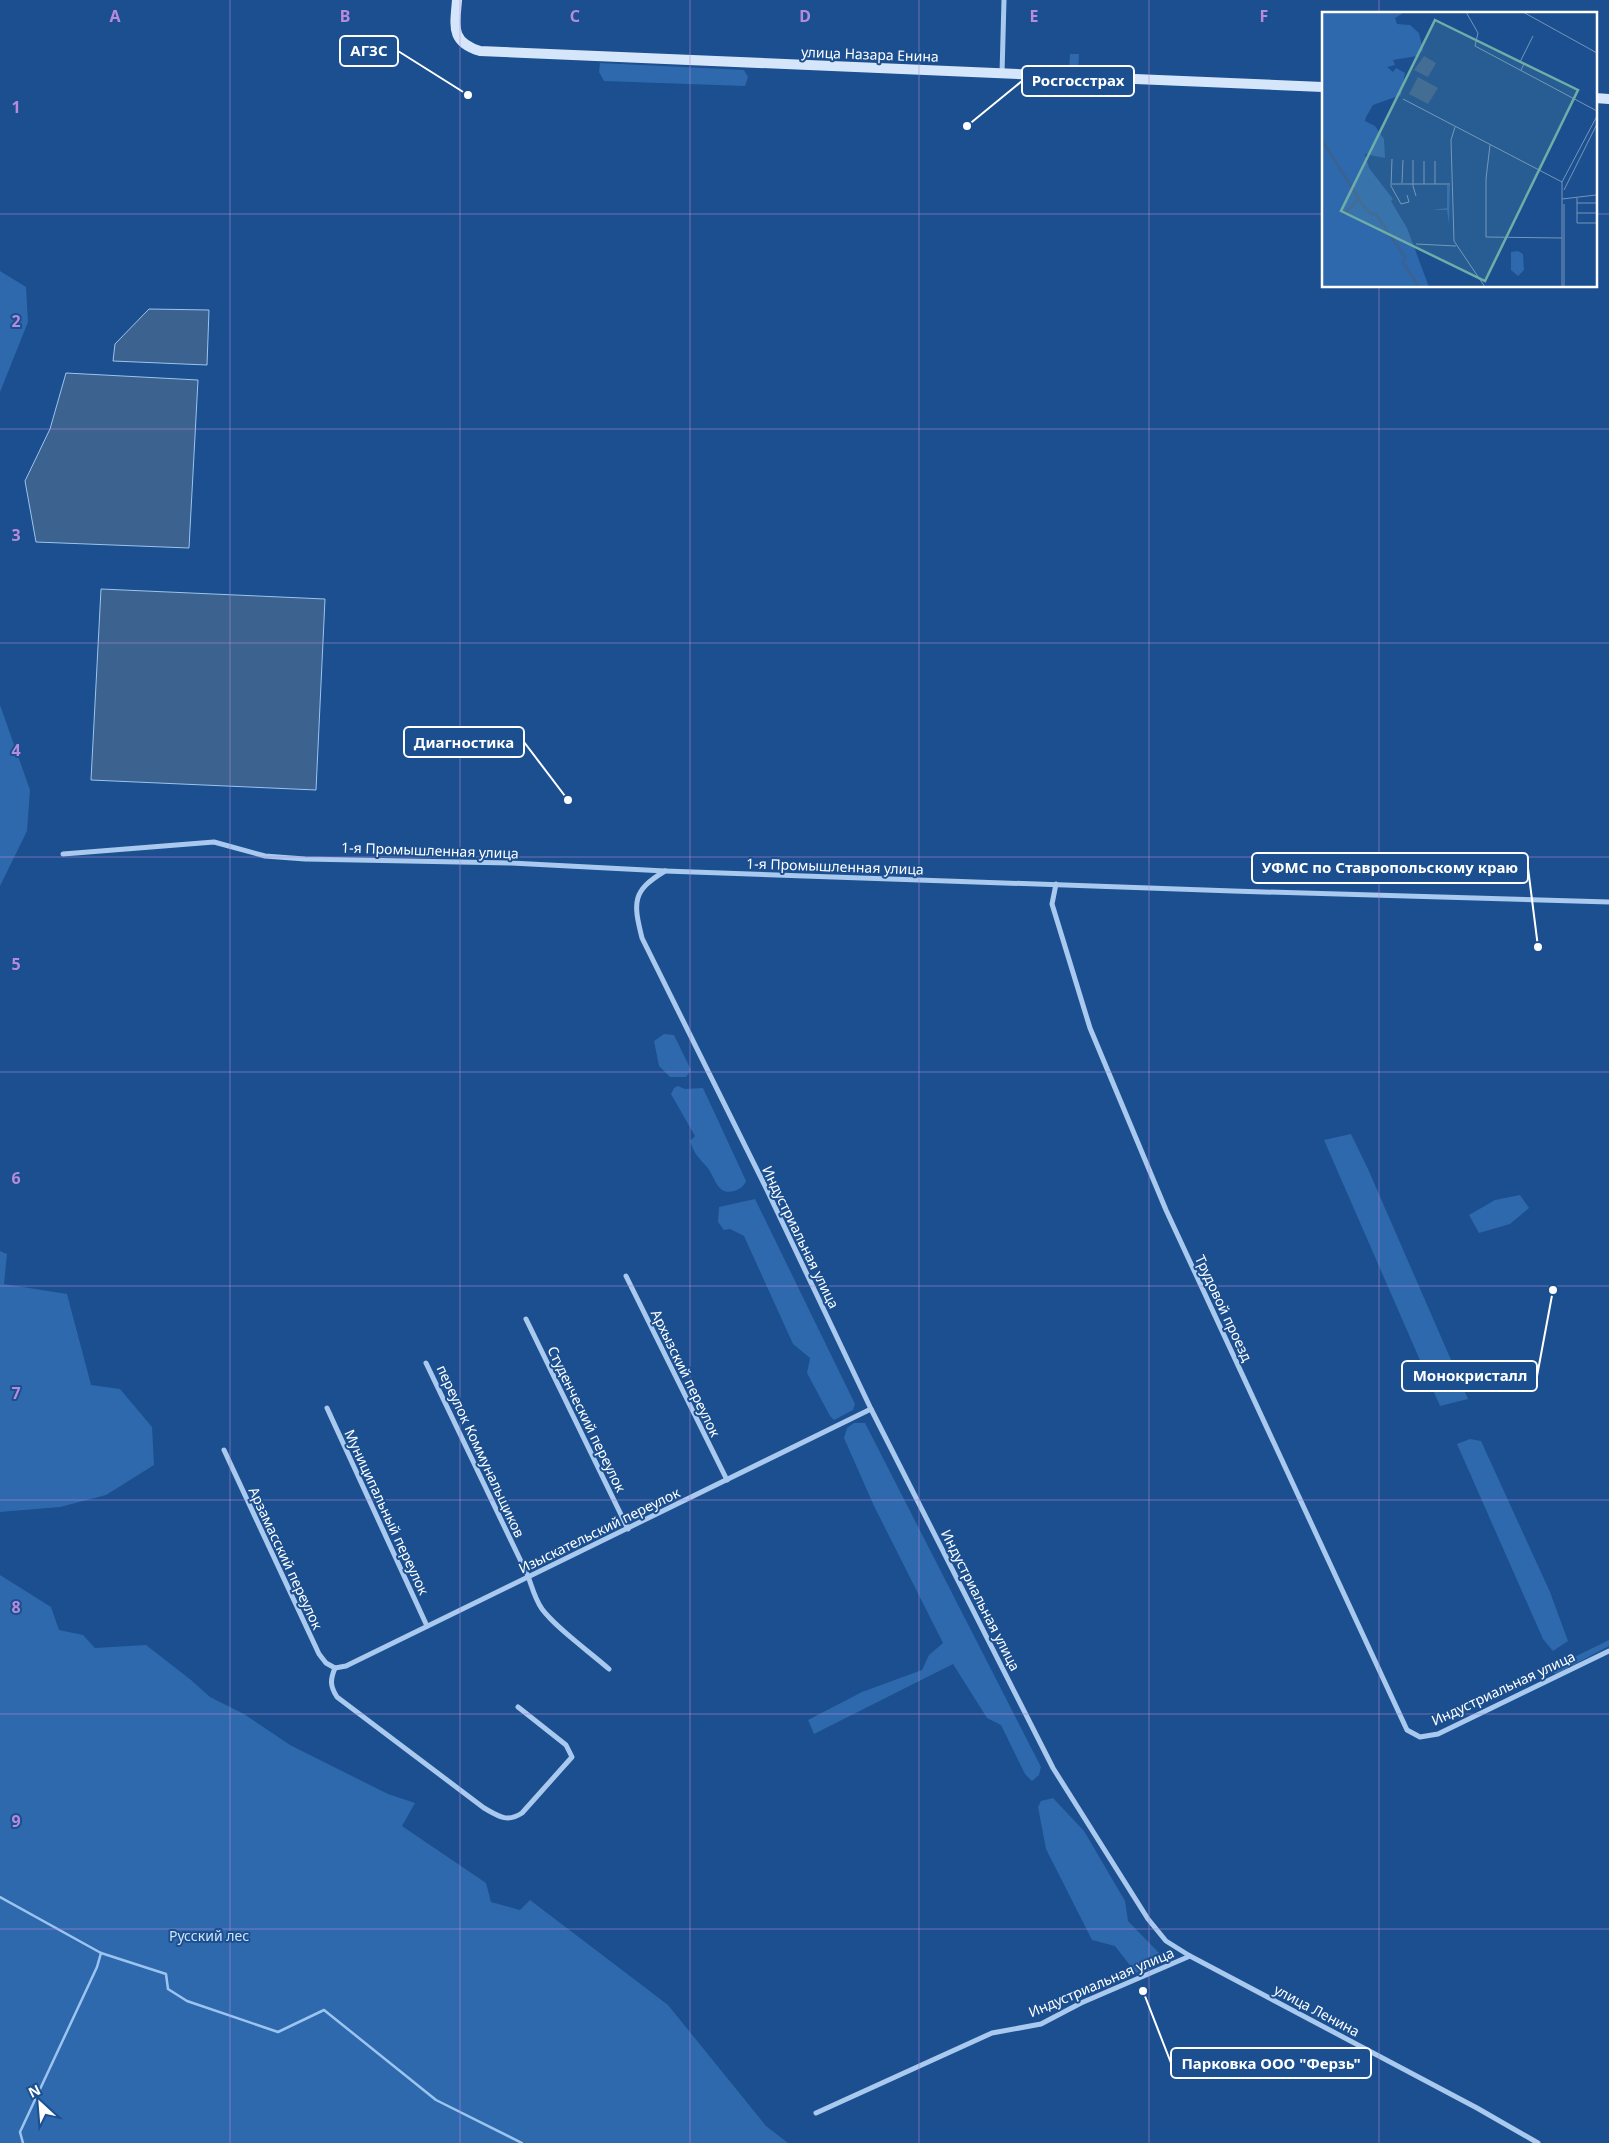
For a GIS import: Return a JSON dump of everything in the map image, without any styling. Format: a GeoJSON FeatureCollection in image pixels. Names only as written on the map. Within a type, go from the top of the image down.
{"type":"FeatureCollection","features":[{"type":"Feature","properties":{"kind":"main road","name":"улица Назара Енина"},"geometry":{"type":"LineString","coordinates":[[457,0],[455,28],[458,37],[462,43],[480,51],[1322,87]]}},
{"type":"Feature","properties":{"kind":"main road"},"geometry":{"type":"LineString","coordinates":[[1596,98],[1609,99]]}},
{"type":"Feature","properties":{"kind":"street"},"geometry":{"type":"LineString","coordinates":[[1002,74],[1004,0]]}},
{"type":"Feature","properties":{"kind":"street","name":"1-я Промышленная улица"},"geometry":{"type":"LineString","coordinates":[[63,854],[214,842],[265,856],[306,859],[511,863],[665,871],[1233,892],[1609,902]]}},
{"type":"Feature","properties":{"kind":"street","name":"Индустриальная улица"},"geometry":{"type":"LineString","coordinates":[[665,871],[647,882],[638,896],[636,914],[642,938],[766,1188],[871,1410],[1060,1780],[1148,1919],[1166,1941],[1190,1956]]}},
{"type":"Feature","properties":{"kind":"street","name":"Трудовой проезд"},"geometry":{"type":"LineString","coordinates":[[1056,884],[1052,904],[1090,1028],[1166,1210],[1406,1730]]}},
{"type":"Feature","properties":{"kind":"street","name":"Архызский переулок"},"geometry":{"type":"LineString","coordinates":[[626,1276],[727,1480]]}},
{"type":"Feature","properties":{"kind":"street","name":"Студенческий переулок"},"geometry":{"type":"LineString","coordinates":[[526,1319],[628,1529]]}},
{"type":"Feature","properties":{"kind":"street","name":"переулок Коммунальщиков"},"geometry":{"type":"LineString","coordinates":[[426,1363],[543,1610],[609,1669]]}},
{"type":"Feature","properties":{"kind":"street","name":"Муниципальный переулок"},"geometry":{"type":"LineString","coordinates":[[327,1408],[427,1626]]}},
{"type":"Feature","properties":{"kind":"street","name":"Изыскательский переулок"},"geometry":{"type":"LineString","coordinates":[[335,1668],[346,1666],[871,1410]]}},
{"type":"Feature","properties":{"kind":"street","name":"Арзамасский переулок"},"geometry":{"type":"LineString","coordinates":[[224,1450],[319,1654],[326,1664],[335,1668]]}},
{"type":"Feature","properties":{"kind":"street","name":"Индустриальная улица"},"geometry":{"type":"LineString","coordinates":[[1406,1730],[1420,1737],[1438,1734],[1609,1651]]}},
{"type":"Feature","properties":{"kind":"street"},"geometry":{"type":"LineString","coordinates":[[335,1668],[331,1685],[337,1697],[484,1808],[505,1819],[514,1818],[522,1813],[570,1762],[572,1757],[566,1745],[518,1707]]}},
{"type":"Feature","properties":{"kind":"street","name":"Индустриальная улица"},"geometry":{"type":"LineString","coordinates":[[816,2113],[984,2036],[1041,2024],[1082,2003],[1190,1956]]}},
{"type":"Feature","properties":{"kind":"street","name":"улица Ленина"},"geometry":{"type":"LineString","coordinates":[[1190,1956],[1477,2108],[1538,2143]]}},
{"type":"Feature","properties":{"kind":"green space"},"geometry":{"type":"Polygon","coordinates":[[[1070,54],[1079,54],[1078,72],[1069,72],[1070,54]]]}},
{"type":"Feature","properties":{"kind":"green space"},"geometry":{"type":"Polygon","coordinates":[[[600,63],[744,70],[748,77],[745,86],[604,81],[599,72],[600,63]]]}},
{"type":"Feature","properties":{"kind":"green space"},"geometry":{"type":"Polygon","coordinates":[[[0,271],[26,287],[28,322],[0,392],[0,271]]]}},
{"type":"Feature","properties":{"kind":"green space"},"geometry":{"type":"Polygon","coordinates":[[[0,705],[30,790],[27,831],[0,886],[0,705]]]}},
{"type":"Feature","properties":{"kind":"green space"},"geometry":{"type":"Polygon","coordinates":[[[664,1034],[674,1035],[691,1070],[686,1077],[670,1077],[659,1066],[654,1041],[664,1034]]]}},
{"type":"Feature","properties":{"kind":"green space"},"geometry":{"type":"Polygon","coordinates":[[[678,1086],[685,1089],[703,1088],[746,1181],[740,1188],[728,1192],[720,1188],[707,1167],[695,1153],[690,1141],[695,1136],[671,1094],[674,1088],[678,1086]]]}},
{"type":"Feature","properties":{"kind":"green space"},"geometry":{"type":"Polygon","coordinates":[[[1351,1134],[1468,1399],[1440,1406],[1324,1140],[1351,1134]]]}},
{"type":"Feature","properties":{"kind":"green space"},"geometry":{"type":"Polygon","coordinates":[[[1520,1195],[1529,1208],[1510,1224],[1479,1233],[1469,1215],[1495,1200],[1520,1195]]]}},
{"type":"Feature","properties":{"kind":"green space"},"geometry":{"type":"Polygon","coordinates":[[[755,1199],[855,1404],[853,1410],[834,1420],[807,1373],[810,1358],[793,1344],[744,1236],[730,1229],[724,1230],[718,1222],[719,1207],[755,1199]]]}},
{"type":"Feature","properties":{"kind":"green space"},"geometry":{"type":"Polygon","coordinates":[[[0,1251],[7,1254],[4,1284],[67,1294],[91,1385],[120,1389],[152,1427],[154,1465],[106,1495],[60,1507],[0,1512],[0,1251]]]}},
{"type":"Feature","properties":{"kind":"green space"},"geometry":{"type":"Polygon","coordinates":[[[854,1423],[865,1423],[1041,1767],[1039,1775],[1032,1781],[1025,1774],[1001,1725],[987,1718],[953,1664],[814,1734],[808,1720],[862,1692],[922,1670],[929,1655],[943,1643],[874,1506],[844,1438],[847,1428],[854,1423]]]}},
{"type":"Feature","properties":{"kind":"green space"},"geometry":{"type":"Polygon","coordinates":[[[1470,1439],[1481,1441],[1550,1592],[1568,1641],[1553,1651],[1543,1639],[1457,1444],[1470,1439]]]}},
{"type":"Feature","properties":{"kind":"green space","name":"Русский лес"},"geometry":{"type":"Polygon","coordinates":[[[0,1575],[51,1607],[59,1630],[83,1635],[95,1648],[146,1645],[210,1697],[244,1714],[290,1745],[388,1794],[415,1803],[402,1826],[486,1883],[491,1902],[520,1910],[530,1900],[668,2005],[766,2126],[788,2143],[0,2143],[0,1575]]]}},
{"type":"Feature","properties":{"kind":"green space"},"geometry":{"type":"Polygon","coordinates":[[[1609,1640],[1609,1646],[1556,1674],[1551,1671],[1556,1666],[1609,1640]]]}},
{"type":"Feature","properties":{"kind":"green space"},"geometry":{"type":"Polygon","coordinates":[[[1053,1798],[1084,1831],[1125,1901],[1128,1921],[1160,1954],[1161,1960],[1136,1973],[1115,1946],[1092,1940],[1046,1849],[1038,1807],[1041,1801],[1053,1798]]]}},
{"type":"Feature","properties":{"kind":"shaded area"},"geometry":{"type":"Polygon","coordinates":[[[149,309],[209,310],[207,365],[113,361],[115,344],[149,309]]]}},
{"type":"Feature","properties":{"kind":"shaded area"},"geometry":{"type":"Polygon","coordinates":[[[66,373],[198,380],[189,548],[36,542],[25,481],[50,429],[66,373]]]}},
{"type":"Feature","properties":{"kind":"shaded area"},"geometry":{"type":"Polygon","coordinates":[[[101,589],[325,599],[316,790],[91,780],[101,589]]]}},
{"type":"Feature","properties":{"kind":"waterway"},"geometry":{"type":"LineString","coordinates":[[0,1897],[101,1953],[166,1974],[168,1989],[187,2001],[278,2032],[324,2010],[436,2100],[522,2143]]}},
{"type":"Feature","properties":{"kind":"waterway"},"geometry":{"type":"LineString","coordinates":[[23,2143],[20,2132],[97,1967],[101,1953]]}},
{"type":"Feature","properties":{"kind":"place","name":"АГЗС"},"geometry":{"type":"Point","coordinates":[468,95]}},
{"type":"Feature","properties":{"kind":"place","name":"Росгосстрах"},"geometry":{"type":"Point","coordinates":[967,126]}},
{"type":"Feature","properties":{"kind":"place","name":"Диагностика"},"geometry":{"type":"Point","coordinates":[568,800]}},
{"type":"Feature","properties":{"kind":"place","name":"УФМС по Ставропольскому краю"},"geometry":{"type":"Point","coordinates":[1538,947]}},
{"type":"Feature","properties":{"kind":"place","name":"Монокристалл"},"geometry":{"type":"Point","coordinates":[1553,1290]}},
{"type":"Feature","properties":{"kind":"place","name":"Парковка ООО \"Ферзь\""},"geometry":{"type":"Point","coordinates":[1143,1991]}}]}
